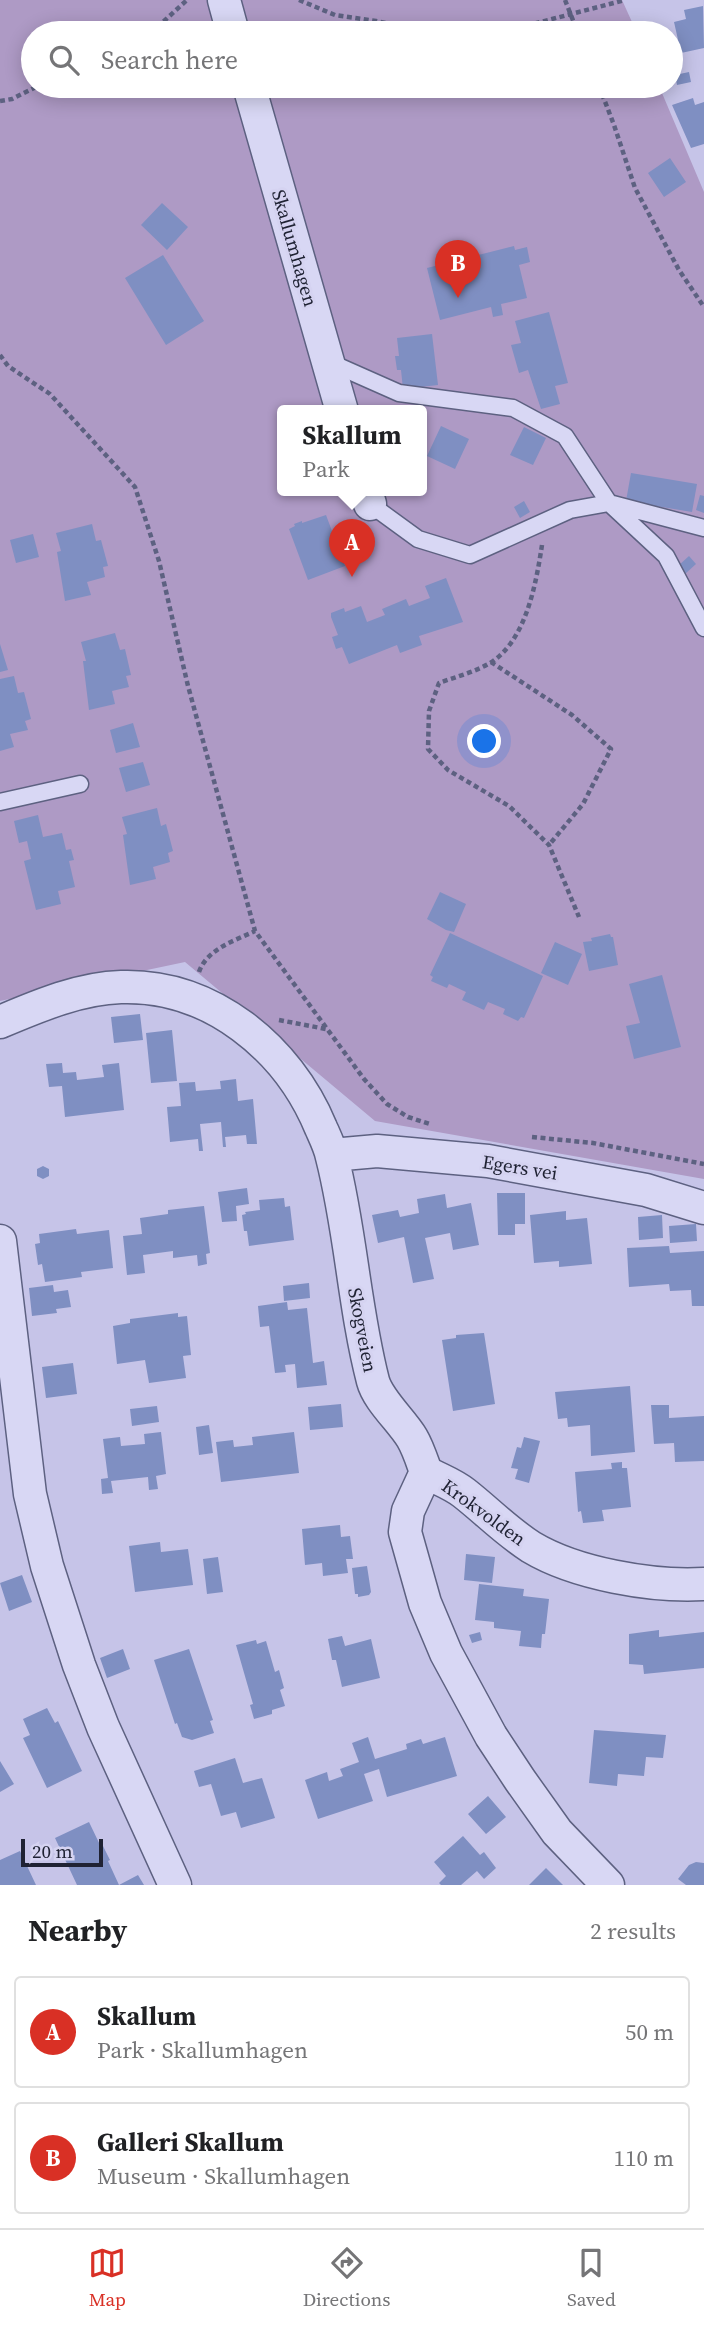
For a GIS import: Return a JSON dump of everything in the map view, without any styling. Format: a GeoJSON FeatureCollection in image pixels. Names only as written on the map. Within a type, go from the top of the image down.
{"type":"FeatureCollection","features":[{"type":"Feature","properties":{"kind":"street"},"geometry":{"type":"LineString","coordinates":[[224,0],[230,21]]}},
{"type":"Feature","properties":{"kind":"street","name":"Skallumhagen"},"geometry":{"type":"LineString","coordinates":[[252,98],[340,405]]}},
{"type":"Feature","properties":{"kind":"street","name":"Skogveien"},"geometry":{"type":"LineString","coordinates":[[0,1022],[69,996],[120,987],[152,988],[190,998],[216,1009],[240,1024],[269,1048],[294,1078],[315,1113],[332,1155],[362,1336],[374,1386],[413,1439],[426,1472]]}},
{"type":"Feature","properties":{"kind":"street","name":"Egers vei"},"geometry":{"type":"LineString","coordinates":[[332,1155],[377,1151],[488,1161],[646,1190],[704,1208]]}},
{"type":"Feature","properties":{"kind":"street"},"geometry":{"type":"LineString","coordinates":[[0,1241],[30,1494],[47,1566],[79,1665],[103,1727],[175,1885]]}},
{"type":"Feature","properties":{"kind":"street"},"geometry":{"type":"LineString","coordinates":[[426,1472],[408,1511],[405,1532],[425,1603],[446,1653],[491,1736],[549,1821],[608,1885]]}},
{"type":"Feature","properties":{"kind":"street","name":"Krokvolden"},"geometry":{"type":"LineString","coordinates":[[426,1472],[463,1492],[503,1528],[534,1548],[561,1560],[633,1580],[684,1585],[704,1584]]}},
{"type":"Feature","properties":{"kind":"lane"},"geometry":{"type":"LineString","coordinates":[[327,361],[399,393],[513,408],[565,436],[609,503],[666,556],[704,628]]}},
{"type":"Feature","properties":{"kind":"lane"},"geometry":{"type":"LineString","coordinates":[[368,497],[418,539],[470,555],[570,510],[609,503],[704,528]]}},
{"type":"Feature","properties":{"kind":"lane"},"geometry":{"type":"LineString","coordinates":[[0,802],[80,784]]}},
{"type":"Feature","properties":{"kind":"path"},"geometry":{"type":"LineString","coordinates":[[164,21],[187,0]]}},
{"type":"Feature","properties":{"kind":"path"},"geometry":{"type":"LineString","coordinates":[[299,0],[335,15],[376,21]]}},
{"type":"Feature","properties":{"kind":"path"},"geometry":{"type":"LineString","coordinates":[[565,0],[573,21]]}},
{"type":"Feature","properties":{"kind":"path"},"geometry":{"type":"LineString","coordinates":[[544,21],[625,0]]}},
{"type":"Feature","properties":{"kind":"path"},"geometry":{"type":"LineString","coordinates":[[0,102],[21,94]]}},
{"type":"Feature","properties":{"kind":"path"},"geometry":{"type":"LineString","coordinates":[[604,98],[635,188],[679,270],[704,307]]}},
{"type":"Feature","properties":{"kind":"path"},"geometry":{"type":"LineString","coordinates":[[0,355],[8,366],[50,394],[135,487],[159,561],[188,686],[255,931],[364,1079],[387,1104],[408,1117],[442,1128]]}},
{"type":"Feature","properties":{"kind":"path"},"geometry":{"type":"LineString","coordinates":[[546,520],[534,592],[512,642],[491,662],[439,683],[429,711],[428,749],[448,770],[509,806],[548,845],[579,917]]}},
{"type":"Feature","properties":{"kind":"path"},"geometry":{"type":"LineString","coordinates":[[491,662],[572,715],[611,749],[583,804],[548,845]]}},
{"type":"Feature","properties":{"kind":"path"},"geometry":{"type":"LineString","coordinates":[[190,998],[202,963],[217,948],[255,931]]}},
{"type":"Feature","properties":{"kind":"path"},"geometry":{"type":"LineString","coordinates":[[524,1136],[593,1143],[704,1164]]}},
{"type":"Feature","properties":{"kind":"shaded area"},"geometry":{"type":"Polygon","coordinates":[[[0,0],[622,0],[632,21],[21,21],[21,98],[664,98],[704,192],[704,1179],[375,1121],[185,962],[0,1001],[0,0]]]}},
{"type":"Feature","properties":{"kind":"building"},"geometry":{"type":"Polygon","coordinates":[[[703,6],[704,48],[683,53],[683,21],[678,21],[686,19],[684,10],[703,6]]]}},
{"type":"Feature","properties":{"kind":"building"},"geometry":{"type":"Polygon","coordinates":[[[689,72],[691,82],[683,84],[683,73],[689,72]]]}},
{"type":"Feature","properties":{"kind":"building"},"geometry":{"type":"Polygon","coordinates":[[[693,98],[695,105],[704,102],[704,144],[691,148],[672,105],[693,98]]]}},
{"type":"Feature","properties":{"kind":"building"},"geometry":{"type":"Polygon","coordinates":[[[670,158],[686,182],[664,197],[648,173],[670,158]]]}},
{"type":"Feature","properties":{"kind":"building"},"geometry":{"type":"Polygon","coordinates":[[[162,203],[188,227],[167,250],[141,225],[162,203]]]}},
{"type":"Feature","properties":{"kind":"building"},"geometry":{"type":"Polygon","coordinates":[[[514,246],[515,250],[527,247],[530,262],[519,265],[527,298],[501,304],[503,315],[493,317],[491,307],[440,320],[427,268],[514,246]]]}},
{"type":"Feature","properties":{"kind":"building"},"geometry":{"type":"Polygon","coordinates":[[[163,255],[204,321],[166,345],[125,278],[163,255]]]}},
{"type":"Feature","properties":{"kind":"building"},"geometry":{"type":"Polygon","coordinates":[[[549,312],[568,383],[555,386],[560,404],[541,409],[528,370],[519,373],[511,345],[521,343],[515,321],[549,312]]]}},
{"type":"Feature","properties":{"kind":"building"},"geometry":{"type":"Polygon","coordinates":[[[432,334],[438,385],[403,389],[401,370],[397,370],[395,356],[399,356],[397,338],[432,334]]]}},
{"type":"Feature","properties":{"kind":"building"},"geometry":{"type":"Polygon","coordinates":[[[441,426],[469,439],[455,469],[427,456],[441,426]]]}},
{"type":"Feature","properties":{"kind":"building"},"geometry":{"type":"Polygon","coordinates":[[[524,427],[546,438],[533,465],[510,455],[524,427]]]}},
{"type":"Feature","properties":{"kind":"building"},"geometry":{"type":"Polygon","coordinates":[[[631,473],[697,484],[692,512],[626,501],[631,473]]]}},
{"type":"Feature","properties":{"kind":"building"},"geometry":{"type":"Polygon","coordinates":[[[700,495],[704,496],[704,513],[696,510],[700,495]]]}},
{"type":"Feature","properties":{"kind":"building"},"geometry":{"type":"Polygon","coordinates":[[[524,501],[530,512],[520,518],[514,507],[524,501]]]}},
{"type":"Feature","properties":{"kind":"building"},"geometry":{"type":"Polygon","coordinates":[[[326,515],[345,566],[308,580],[289,529],[295,526],[294,524],[326,515]]]}},
{"type":"Feature","properties":{"kind":"building"},"geometry":{"type":"Polygon","coordinates":[[[92,524],[96,541],[101,540],[108,566],[103,567],[105,577],[87,582],[91,595],[65,601],[57,552],[61,551],[56,533],[92,524]]]}},
{"type":"Feature","properties":{"kind":"building"},"geometry":{"type":"Polygon","coordinates":[[[33,534],[39,557],[16,563],[10,540],[33,534]]]}},
{"type":"Feature","properties":{"kind":"building"},"geometry":{"type":"Polygon","coordinates":[[[689,556],[696,564],[685,574],[678,566],[689,556]]]}},
{"type":"Feature","properties":{"kind":"building"},"geometry":{"type":"Polygon","coordinates":[[[446,578],[463,622],[419,636],[422,645],[400,653],[397,645],[349,664],[342,647],[336,649],[332,637],[338,635],[331,613],[344,608],[345,612],[361,606],[367,622],[385,615],[382,609],[406,599],[409,606],[430,598],[425,586],[446,578]]]}},
{"type":"Feature","properties":{"kind":"building"},"geometry":{"type":"Polygon","coordinates":[[[115,633],[120,650],[125,649],[131,675],[126,676],[129,687],[112,691],[115,704],[89,710],[83,661],[86,661],[81,642],[115,633]]]}},
{"type":"Feature","properties":{"kind":"building"},"geometry":{"type":"Polygon","coordinates":[[[0,644],[8,670],[0,672],[0,644]]]}},
{"type":"Feature","properties":{"kind":"building"},"geometry":{"type":"Polygon","coordinates":[[[14,676],[18,693],[24,692],[31,719],[25,721],[28,730],[10,734],[14,747],[0,751],[0,679],[14,676]]]}},
{"type":"Feature","properties":{"kind":"building"},"geometry":{"type":"Polygon","coordinates":[[[133,723],[140,747],[116,753],[110,730],[133,723]]]}},
{"type":"Feature","properties":{"kind":"building"},"geometry":{"type":"Polygon","coordinates":[[[143,762],[150,785],[126,792],[119,768],[143,762]]]}},
{"type":"Feature","properties":{"kind":"building"},"geometry":{"type":"Polygon","coordinates":[[[157,808],[161,826],[166,824],[173,851],[168,853],[170,862],[153,867],[156,879],[130,885],[123,835],[127,834],[122,817],[157,808]]]}},
{"type":"Feature","properties":{"kind":"building"},"geometry":{"type":"Polygon","coordinates":[[[38,815],[43,837],[62,833],[66,850],[71,849],[74,860],[69,861],[75,887],[58,891],[61,904],[36,910],[24,861],[31,859],[27,841],[19,843],[14,821],[38,815]]]}},
{"type":"Feature","properties":{"kind":"building"},"geometry":{"type":"Polygon","coordinates":[[[440,892],[466,904],[454,932],[427,919],[440,892]]]}},
{"type":"Feature","properties":{"kind":"building"},"geometry":{"type":"Polygon","coordinates":[[[450,933],[543,976],[524,1018],[521,1017],[518,1021],[503,1014],[505,1009],[488,1002],[484,1010],[462,1000],[466,992],[449,984],[447,988],[431,981],[433,977],[430,975],[450,933]]]}},
{"type":"Feature","properties":{"kind":"building"},"geometry":{"type":"Polygon","coordinates":[[[610,934],[613,937],[618,965],[589,971],[583,942],[610,934]]]}},
{"type":"Feature","properties":{"kind":"building"},"geometry":{"type":"Polygon","coordinates":[[[555,942],[582,954],[568,985],[541,973],[555,942]]]}},
{"type":"Feature","properties":{"kind":"building"},"geometry":{"type":"Polygon","coordinates":[[[662,975],[681,1047],[634,1059],[626,1026],[640,1023],[629,984],[662,975]]]}},
{"type":"Feature","properties":{"kind":"building"},"geometry":{"type":"Polygon","coordinates":[[[140,1014],[143,1040],[114,1043],[111,1017],[140,1014]]]}},
{"type":"Feature","properties":{"kind":"building"},"geometry":{"type":"Polygon","coordinates":[[[172,1030],[177,1081],[151,1083],[146,1033],[172,1030]]]}},
{"type":"Feature","properties":{"kind":"building"},"geometry":{"type":"Polygon","coordinates":[[[62,1063],[63,1073],[76,1072],[77,1080],[104,1077],[102,1065],[119,1063],[124,1110],[65,1117],[62,1086],[49,1087],[46,1064],[62,1063]]]}},
{"type":"Feature","properties":{"kind":"building"},"geometry":{"type":"Polygon","coordinates":[[[236,1079],[238,1101],[253,1099],[257,1144],[247,1144],[246,1135],[225,1137],[226,1147],[223,1147],[221,1122],[200,1124],[203,1151],[199,1151],[198,1139],[170,1142],[167,1107],[181,1106],[179,1083],[195,1082],[196,1091],[221,1089],[220,1081],[236,1079]]]}},
{"type":"Feature","properties":{"kind":"building"},"geometry":{"type":"Polygon","coordinates":[[[43,1166],[49,1169],[49,1176],[43,1179],[37,1176],[37,1169],[43,1166]]]}},
{"type":"Feature","properties":{"kind":"building"},"geometry":{"type":"Polygon","coordinates":[[[247,1188],[249,1204],[236,1206],[237,1221],[222,1222],[218,1192],[247,1188]]]}},
{"type":"Feature","properties":{"kind":"building"},"geometry":{"type":"Polygon","coordinates":[[[497,1193],[525,1193],[525,1224],[515,1224],[515,1235],[498,1235],[497,1193]]]}},
{"type":"Feature","properties":{"kind":"building"},"geometry":{"type":"Polygon","coordinates":[[[445,1194],[447,1208],[471,1203],[479,1245],[453,1250],[450,1233],[425,1238],[434,1279],[413,1283],[404,1237],[378,1243],[372,1215],[398,1210],[400,1217],[419,1213],[417,1199],[445,1194]]]}},
{"type":"Feature","properties":{"kind":"building"},"geometry":{"type":"Polygon","coordinates":[[[284,1198],[285,1207],[290,1206],[294,1240],[249,1246],[242,1215],[260,1210],[259,1200],[284,1198]]]}},
{"type":"Feature","properties":{"kind":"building"},"geometry":{"type":"Polygon","coordinates":[[[204,1206],[210,1253],[206,1254],[207,1264],[198,1266],[197,1255],[173,1258],[173,1251],[143,1255],[145,1273],[127,1275],[123,1236],[142,1234],[140,1218],[168,1214],[168,1210],[204,1206]]]}},
{"type":"Feature","properties":{"kind":"building"},"geometry":{"type":"Polygon","coordinates":[[[566,1211],[566,1220],[587,1218],[592,1264],[559,1267],[559,1261],[534,1263],[530,1215],[566,1211]]]}},
{"type":"Feature","properties":{"kind":"building"},"geometry":{"type":"Polygon","coordinates":[[[662,1215],[663,1238],[639,1240],[638,1217],[662,1215]]]}},
{"type":"Feature","properties":{"kind":"building"},"geometry":{"type":"Polygon","coordinates":[[[696,1224],[697,1241],[670,1243],[669,1226],[696,1224]]]}},
{"type":"Feature","properties":{"kind":"building"},"geometry":{"type":"Polygon","coordinates":[[[76,1229],[77,1234],[109,1230],[113,1268],[81,1272],[82,1277],[45,1282],[42,1264],[38,1265],[35,1244],[40,1243],[39,1234],[76,1229]]]}},
{"type":"Feature","properties":{"kind":"building"},"geometry":{"type":"Polygon","coordinates":[[[669,1246],[670,1253],[704,1251],[704,1306],[692,1306],[691,1290],[670,1291],[669,1284],[629,1287],[627,1248],[669,1246]]]}},
{"type":"Feature","properties":{"kind":"building"},"geometry":{"type":"Polygon","coordinates":[[[309,1283],[310,1298],[284,1301],[283,1286],[309,1283]]]}},
{"type":"Feature","properties":{"kind":"building"},"geometry":{"type":"Polygon","coordinates":[[[53,1285],[54,1292],[68,1290],[71,1307],[56,1309],[57,1313],[32,1316],[29,1288],[53,1285]]]}},
{"type":"Feature","properties":{"kind":"building"},"geometry":{"type":"Polygon","coordinates":[[[287,1302],[288,1310],[307,1308],[313,1363],[324,1361],[327,1385],[297,1388],[295,1364],[285,1365],[286,1372],[275,1373],[269,1326],[260,1327],[258,1306],[287,1302]]]}},
{"type":"Feature","properties":{"kind":"building"},"geometry":{"type":"Polygon","coordinates":[[[178,1313],[178,1317],[187,1316],[191,1355],[183,1356],[186,1378],[149,1383],[145,1360],[117,1364],[113,1326],[130,1323],[130,1319],[178,1313]]]}},
{"type":"Feature","properties":{"kind":"building"},"geometry":{"type":"Polygon","coordinates":[[[484,1333],[495,1404],[453,1411],[442,1340],[456,1338],[456,1335],[484,1333]]]}},
{"type":"Feature","properties":{"kind":"building"},"geometry":{"type":"Polygon","coordinates":[[[73,1363],[77,1394],[46,1398],[42,1367],[73,1363]]]}},
{"type":"Feature","properties":{"kind":"building"},"geometry":{"type":"Polygon","coordinates":[[[630,1386],[635,1452],[591,1456],[590,1425],[568,1427],[567,1418],[558,1419],[555,1392],[630,1386]]]}},
{"type":"Feature","properties":{"kind":"building"},"geometry":{"type":"Polygon","coordinates":[[[341,1404],[343,1427],[310,1430],[308,1407],[341,1404]]]}},
{"type":"Feature","properties":{"kind":"building"},"geometry":{"type":"Polygon","coordinates":[[[651,1405],[669,1405],[669,1418],[704,1416],[704,1461],[675,1462],[674,1443],[654,1444],[651,1405]]]}},
{"type":"Feature","properties":{"kind":"building"},"geometry":{"type":"Polygon","coordinates":[[[157,1406],[159,1422],[132,1426],[130,1409],[157,1406]]]}},
{"type":"Feature","properties":{"kind":"building"},"geometry":{"type":"Polygon","coordinates":[[[209,1425],[213,1453],[199,1455],[196,1427],[209,1425]]]}},
{"type":"Feature","properties":{"kind":"building"},"geometry":{"type":"Polygon","coordinates":[[[161,1432],[166,1474],[156,1476],[158,1489],[149,1490],[148,1477],[111,1481],[113,1493],[102,1494],[101,1479],[108,1478],[103,1439],[120,1437],[121,1446],[145,1444],[144,1434],[161,1432]]]}},
{"type":"Feature","properties":{"kind":"building"},"geometry":{"type":"Polygon","coordinates":[[[294,1432],[299,1473],[221,1482],[216,1442],[233,1440],[234,1447],[253,1445],[252,1437],[294,1432]]]}},
{"type":"Feature","properties":{"kind":"building"},"geometry":{"type":"Polygon","coordinates":[[[524,1437],[540,1441],[529,1483],[515,1479],[518,1469],[511,1468],[517,1447],[521,1448],[524,1437]]]}},
{"type":"Feature","properties":{"kind":"building"},"geometry":{"type":"Polygon","coordinates":[[[622,1462],[622,1468],[627,1468],[631,1507],[602,1510],[604,1521],[583,1523],[581,1511],[578,1512],[575,1472],[612,1469],[611,1463],[622,1462]]]}},
{"type":"Feature","properties":{"kind":"building"},"geometry":{"type":"Polygon","coordinates":[[[340,1525],[341,1537],[350,1536],[353,1559],[346,1559],[348,1573],[323,1576],[322,1563],[305,1565],[302,1529],[340,1525]]]}},
{"type":"Feature","properties":{"kind":"building"},"geometry":{"type":"Polygon","coordinates":[[[160,1542],[161,1552],[188,1549],[193,1585],[135,1592],[129,1546],[160,1542]]]}},
{"type":"Feature","properties":{"kind":"building"},"geometry":{"type":"Polygon","coordinates":[[[466,1554],[495,1557],[492,1583],[464,1580],[466,1554]]]}},
{"type":"Feature","properties":{"kind":"building"},"geometry":{"type":"Polygon","coordinates":[[[218,1557],[223,1592],[207,1594],[203,1559],[218,1557]]]}},
{"type":"Feature","properties":{"kind":"building"},"geometry":{"type":"Polygon","coordinates":[[[367,1566],[371,1592],[358,1597],[358,1594],[355,1594],[352,1568],[367,1566]]]}},
{"type":"Feature","properties":{"kind":"building"},"geometry":{"type":"Polygon","coordinates":[[[22,1575],[32,1602],[9,1611],[0,1583],[22,1575]]]}},
{"type":"Feature","properties":{"kind":"building"},"geometry":{"type":"Polygon","coordinates":[[[479,1584],[524,1589],[523,1596],[549,1599],[541,1648],[519,1646],[521,1631],[494,1628],[494,1622],[475,1620],[479,1584]]]}},
{"type":"Feature","properties":{"kind":"building"},"geometry":{"type":"Polygon","coordinates":[[[659,1630],[659,1637],[704,1632],[704,1668],[644,1674],[643,1665],[629,1664],[629,1634],[659,1630]]]}},
{"type":"Feature","properties":{"kind":"building"},"geometry":{"type":"Polygon","coordinates":[[[480,1632],[482,1640],[472,1643],[469,1635],[480,1632]]]}},
{"type":"Feature","properties":{"kind":"building"},"geometry":{"type":"Polygon","coordinates":[[[342,1636],[345,1646],[371,1639],[380,1678],[342,1687],[328,1639],[342,1636]]]}},
{"type":"Feature","properties":{"kind":"building"},"geometry":{"type":"Polygon","coordinates":[[[256,1640],[257,1644],[266,1641],[275,1672],[279,1670],[284,1688],[280,1690],[285,1706],[272,1710],[272,1714],[254,1719],[250,1705],[253,1704],[236,1645],[256,1640]]]}},
{"type":"Feature","properties":{"kind":"building"},"geometry":{"type":"Polygon","coordinates":[[[123,1649],[130,1669],[107,1678],[100,1658],[123,1649]]]}},
{"type":"Feature","properties":{"kind":"building"},"geometry":{"type":"Polygon","coordinates":[[[189,1649],[213,1720],[210,1721],[214,1733],[192,1740],[182,1737],[177,1723],[175,1724],[154,1660],[189,1649]]]}},
{"type":"Feature","properties":{"kind":"building"},"geometry":{"type":"Polygon","coordinates":[[[47,1708],[55,1723],[58,1721],[82,1771],[47,1788],[23,1738],[30,1735],[23,1719],[47,1708]]]}},
{"type":"Feature","properties":{"kind":"building"},"geometry":{"type":"Polygon","coordinates":[[[594,1730],[666,1735],[663,1758],[646,1757],[644,1776],[618,1774],[617,1786],[589,1783],[594,1730]]]}},
{"type":"Feature","properties":{"kind":"building"},"geometry":{"type":"Polygon","coordinates":[[[368,1737],[375,1759],[407,1749],[406,1744],[421,1739],[423,1744],[445,1737],[457,1776],[387,1797],[379,1769],[364,1774],[373,1801],[318,1819],[305,1780],[327,1772],[329,1781],[343,1776],[340,1769],[359,1762],[352,1743],[368,1737]]]}},
{"type":"Feature","properties":{"kind":"building"},"geometry":{"type":"Polygon","coordinates":[[[235,1758],[243,1783],[262,1778],[275,1818],[241,1828],[236,1812],[221,1816],[211,1784],[199,1787],[194,1771],[235,1758]]]}},
{"type":"Feature","properties":{"kind":"building"},"geometry":{"type":"Polygon","coordinates":[[[0,1761],[14,1784],[0,1792],[0,1761]]]}},
{"type":"Feature","properties":{"kind":"building"},"geometry":{"type":"Polygon","coordinates":[[[488,1796],[506,1817],[486,1834],[468,1814],[488,1796]]]}},
{"type":"Feature","properties":{"kind":"building"},"geometry":{"type":"Polygon","coordinates":[[[89,1822],[110,1860],[108,1861],[119,1885],[77,1885],[55,1838],[89,1822]]]}},
{"type":"Feature","properties":{"kind":"building"},"geometry":{"type":"Polygon","coordinates":[[[463,1836],[480,1855],[484,1852],[496,1868],[484,1879],[477,1871],[461,1885],[441,1885],[439,1883],[446,1876],[434,1862],[463,1836]]]}},
{"type":"Feature","properties":{"kind":"building"},"geometry":{"type":"Polygon","coordinates":[[[20,1851],[36,1885],[0,1885],[0,1860],[20,1851]]]}},
{"type":"Feature","properties":{"kind":"building"},"geometry":{"type":"Polygon","coordinates":[[[704,1863],[704,1885],[686,1885],[678,1879],[689,1865],[704,1863]]]}},
{"type":"Feature","properties":{"kind":"building"},"geometry":{"type":"Polygon","coordinates":[[[546,1868],[563,1885],[529,1885],[546,1868]]]}},
{"type":"Feature","properties":{"kind":"building"},"geometry":{"type":"Polygon","coordinates":[[[138,1875],[144,1885],[119,1885],[138,1875]]]}},
{"type":"Feature","properties":{"kind":"place","name":"Galleri Skallum"},"geometry":{"type":"Point","coordinates":[458,298]}},
{"type":"Feature","properties":{"kind":"place","name":"Skallum"},"geometry":{"type":"Point","coordinates":[352,577]}}]}
